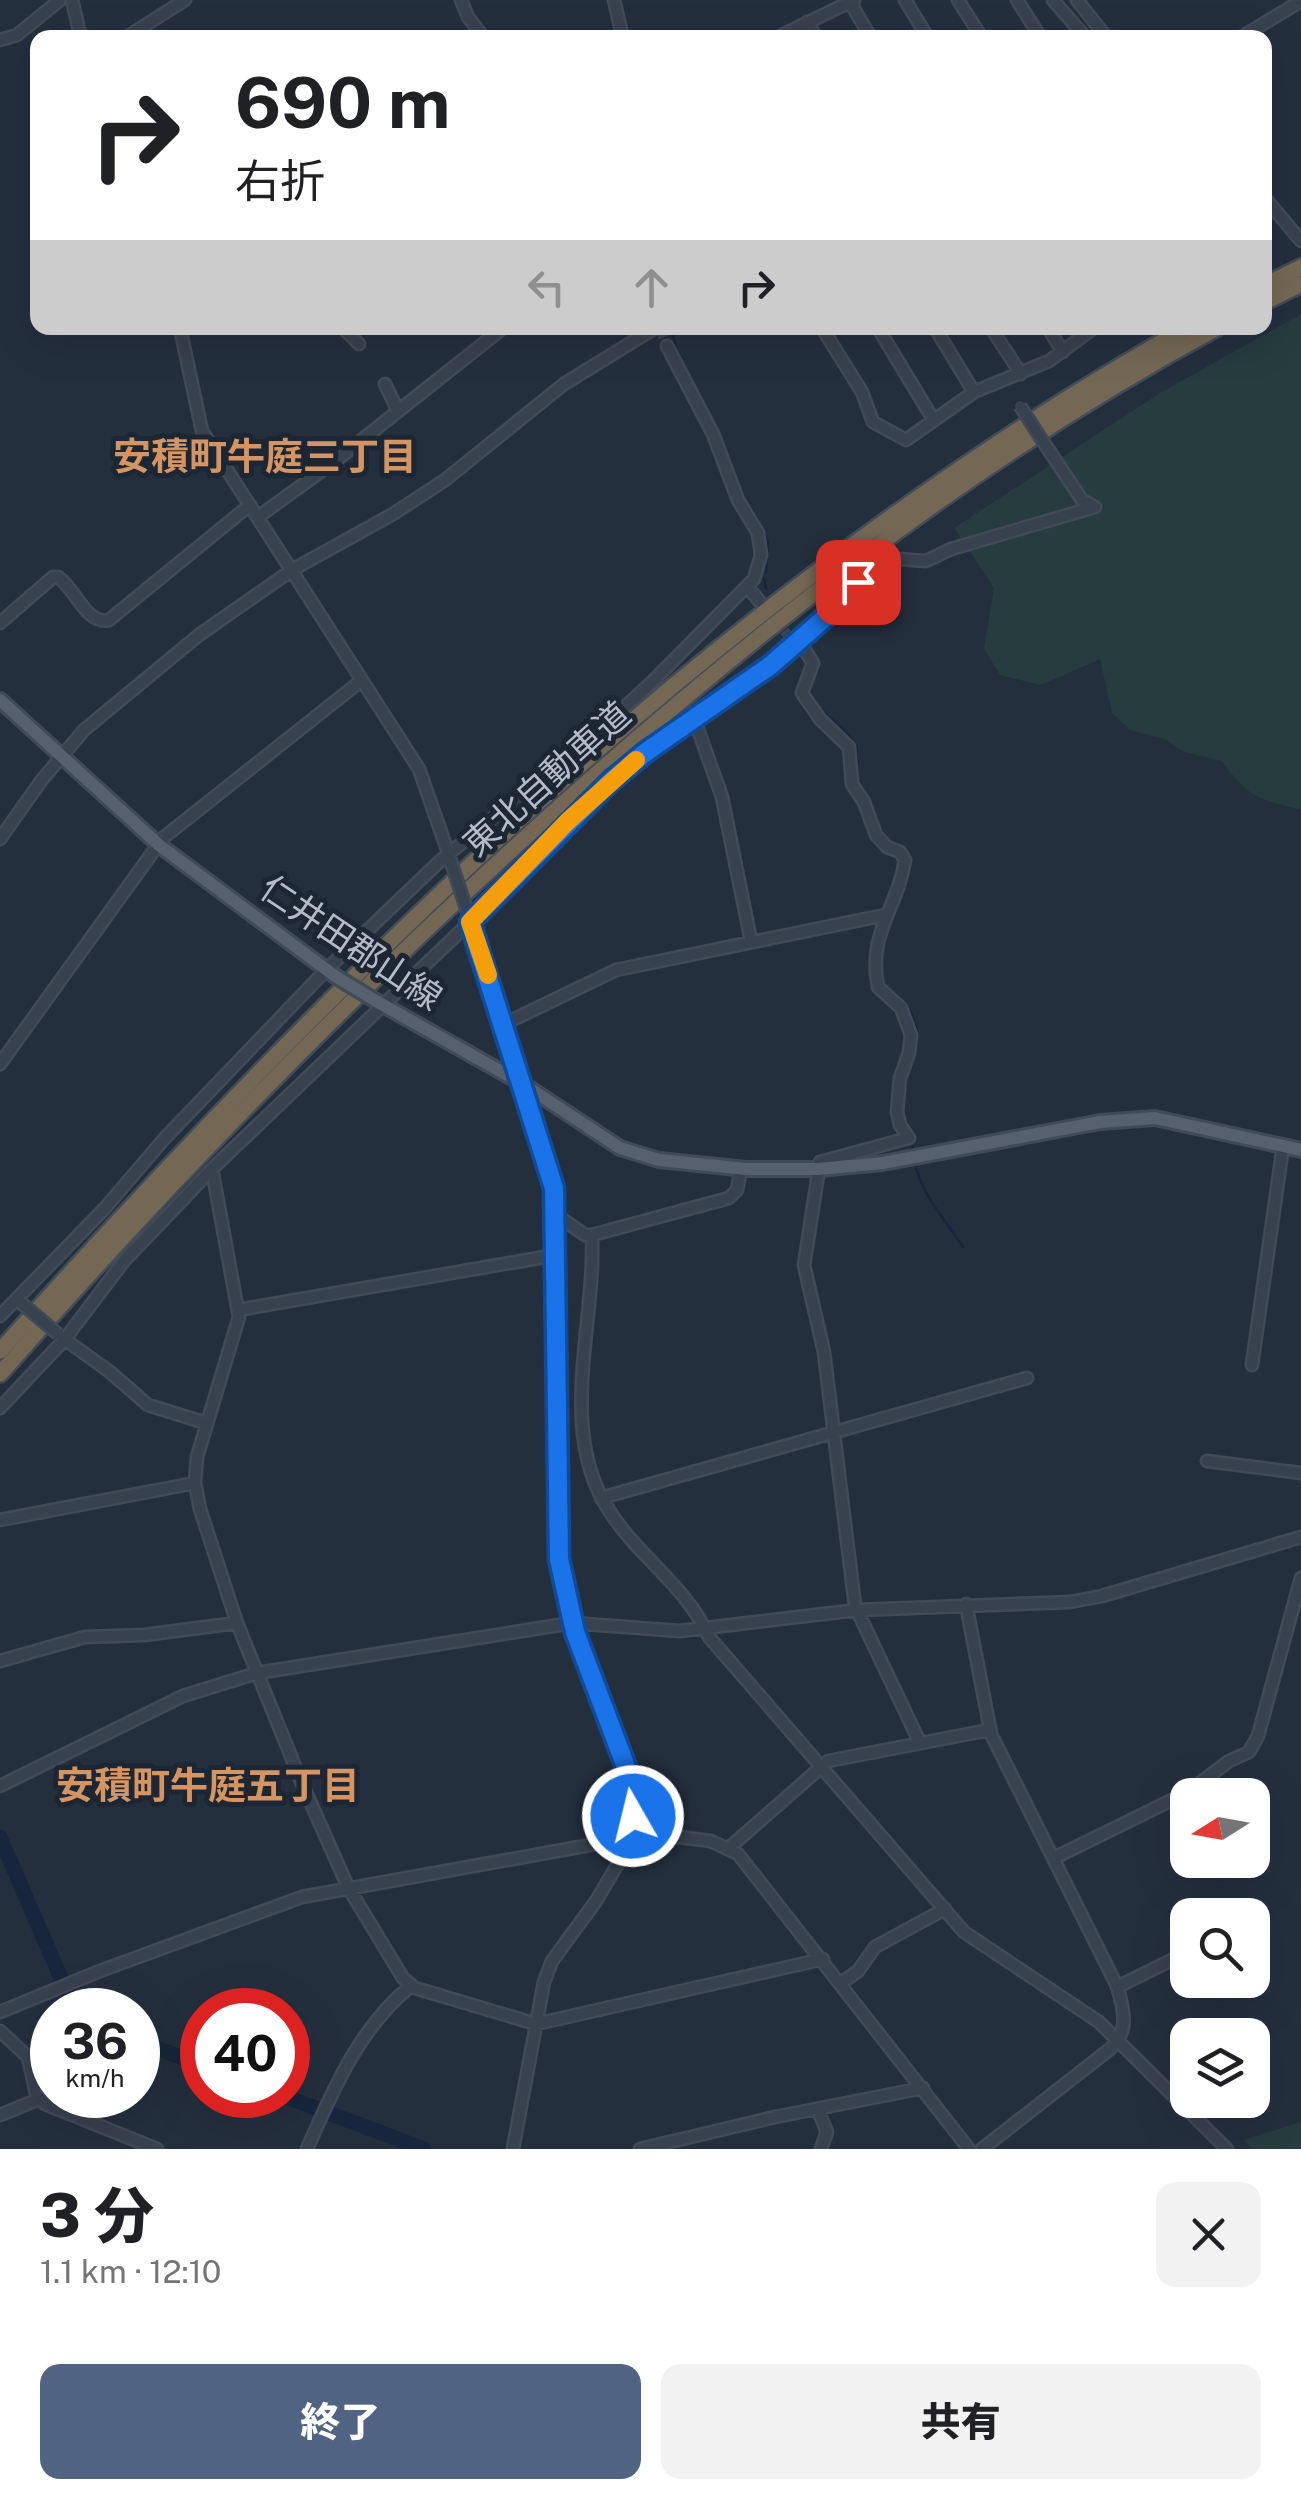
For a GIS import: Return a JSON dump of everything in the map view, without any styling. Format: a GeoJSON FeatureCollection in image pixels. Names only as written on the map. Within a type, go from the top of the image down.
{"type":"FeatureCollection","features":[{"type":"Feature","properties":{"kind":"highway"},"geometry":{"type":"LineString","coordinates":[[1272,282],[1301,267]]}},
{"type":"Feature","properties":{"kind":"highway"},"geometry":{"type":"LineString","coordinates":[[1272,298],[1301,284]]}},
{"type":"Feature","properties":{"kind":"highway","name":"東北自動車道"},"geometry":{"type":"LineString","coordinates":[[0,1351],[128,1209],[340,992],[488,851],[646,710],[778,602],[917,498],[1025,424],[1174,335]]}},
{"type":"Feature","properties":{"kind":"highway","name":"東北自動車道"},"geometry":{"type":"LineString","coordinates":[[0,1374],[293,1060],[419,935],[655,723],[787,614],[912,519],[1049,427],[1205,335]]}},
{"type":"Feature","properties":{"kind":"main road","name":"仁井田郡山線"},"geometry":{"type":"LineString","coordinates":[[0,700],[159,845],[331,973],[522,1084],[630,1153],[658,1160],[741,1168],[818,1169],[883,1163],[1114,1120],[1156,1118],[1301,1150]]}},
{"type":"Feature","properties":{"kind":"street"},"geometry":{"type":"LineString","coordinates":[[0,40],[17,35],[60,0]]}},
{"type":"Feature","properties":{"kind":"street"},"geometry":{"type":"LineString","coordinates":[[72,0],[79,30]]}},
{"type":"Feature","properties":{"kind":"street"},"geometry":{"type":"LineString","coordinates":[[138,30],[185,0]]}},
{"type":"Feature","properties":{"kind":"street"},"geometry":{"type":"LineString","coordinates":[[462,0],[478,30]]}},
{"type":"Feature","properties":{"kind":"street"},"geometry":{"type":"LineString","coordinates":[[614,0],[620,30]]}},
{"type":"Feature","properties":{"kind":"street"},"geometry":{"type":"LineString","coordinates":[[905,0],[923,30]]}},
{"type":"Feature","properties":{"kind":"street"},"geometry":{"type":"LineString","coordinates":[[958,0],[977,30]]}},
{"type":"Feature","properties":{"kind":"street"},"geometry":{"type":"LineString","coordinates":[[1018,0],[1035,30]]}},
{"type":"Feature","properties":{"kind":"street"},"geometry":{"type":"LineString","coordinates":[[1053,0],[1079,30]]}},
{"type":"Feature","properties":{"kind":"street"},"geometry":{"type":"LineString","coordinates":[[1077,0],[1101,30]]}},
{"type":"Feature","properties":{"kind":"street"},"geometry":{"type":"LineString","coordinates":[[792,30],[852,1],[867,30]]}},
{"type":"Feature","properties":{"kind":"street"},"geometry":{"type":"LineString","coordinates":[[1253,30],[1301,1]]}},
{"type":"Feature","properties":{"kind":"street"},"geometry":{"type":"LineString","coordinates":[[807,22],[812,30]]}},
{"type":"Feature","properties":{"kind":"street"},"geometry":{"type":"LineString","coordinates":[[1272,207],[1301,242]]}},
{"type":"Feature","properties":{"kind":"street"},"geometry":{"type":"LineString","coordinates":[[181,335],[202,431],[419,769],[554,1188],[559,1559],[572,1624],[626,1767],[632,1799],[630,1834],[596,1902],[552,1961],[544,1982],[514,2149]]}},
{"type":"Feature","properties":{"kind":"street"},"geometry":{"type":"LineString","coordinates":[[350,335],[359,344]]}},
{"type":"Feature","properties":{"kind":"street"},"geometry":{"type":"LineString","coordinates":[[258,516],[494,335]]}},
{"type":"Feature","properties":{"kind":"street"},"geometry":{"type":"LineString","coordinates":[[0,839],[84,730],[199,635],[292,570],[393,514],[444,480],[564,384],[644,335]]}},
{"type":"Feature","properties":{"kind":"street"},"geometry":{"type":"LineString","coordinates":[[826,335],[862,392],[874,423],[906,440],[974,392],[1021,374],[1085,335]]}},
{"type":"Feature","properties":{"kind":"street"},"geometry":{"type":"LineString","coordinates":[[882,335],[934,418]]}},
{"type":"Feature","properties":{"kind":"street"},"geometry":{"type":"LineString","coordinates":[[939,335],[974,392]]}},
{"type":"Feature","properties":{"kind":"street"},"geometry":{"type":"LineString","coordinates":[[996,335],[1021,374]]}},
{"type":"Feature","properties":{"kind":"street"},"geometry":{"type":"LineString","coordinates":[[1052,335],[1062,352]]}},
{"type":"Feature","properties":{"kind":"street"},"geometry":{"type":"LineString","coordinates":[[0,1316],[13,1297],[105,1208],[164,1139],[331,973],[450,858],[652,682],[748,586],[760,566],[758,532],[738,500],[713,434],[667,346]]}},
{"type":"Feature","properties":{"kind":"street"},"geometry":{"type":"LineString","coordinates":[[385,384],[398,412]]}},
{"type":"Feature","properties":{"kind":"street"},"geometry":{"type":"LineString","coordinates":[[0,1408],[124,1262],[379,1003],[611,781],[771,665],[844,601],[874,563],[880,559],[926,561],[951,548],[1095,507],[1082,500],[1020,406]]}},
{"type":"Feature","properties":{"kind":"street"},"geometry":{"type":"LineString","coordinates":[[0,622],[58,577],[63,578],[94,620],[109,620],[250,505]]}},
{"type":"Feature","properties":{"kind":"street"},"geometry":{"type":"LineString","coordinates":[[748,586],[760,602]]}},
{"type":"Feature","properties":{"kind":"street"},"geometry":{"type":"LineString","coordinates":[[794,641],[812,664],[802,693],[820,719],[849,747],[852,784],[861,796],[876,835],[886,847],[905,858],[875,952],[876,982],[881,992],[905,1014],[911,1035],[900,1078],[898,1112],[908,1138],[820,1162],[804,1265],[824,1352],[857,1610],[920,1743]]}},
{"type":"Feature","properties":{"kind":"street"},"geometry":{"type":"LineString","coordinates":[[0,1064],[159,845],[211,797],[362,680]]}},
{"type":"Feature","properties":{"kind":"street"},"geometry":{"type":"LineString","coordinates":[[694,718],[722,796],[751,942]]}},
{"type":"Feature","properties":{"kind":"street"},"geometry":{"type":"LineString","coordinates":[[504,1024],[616,970],[885,915]]}},
{"type":"Feature","properties":{"kind":"street"},"geometry":{"type":"LineString","coordinates":[[1252,1365],[1284,1146]]}},
{"type":"Feature","properties":{"kind":"street"},"geometry":{"type":"LineString","coordinates":[[555,1214],[585,1236],[592,1235],[729,1198],[737,1190],[741,1168]]}},
{"type":"Feature","properties":{"kind":"street"},"geometry":{"type":"LineString","coordinates":[[212,1169],[238,1325],[206,1423],[195,1484],[237,1623],[275,1722],[348,1887],[390,1961],[410,1986],[536,2024],[823,1960]]}},
{"type":"Feature","properties":{"kind":"street"},"geometry":{"type":"LineString","coordinates":[[592,1235],[582,1426],[592,1475],[619,1526],[698,1613],[709,1636],[968,1936],[1099,2022],[1227,2149]]}},
{"type":"Feature","properties":{"kind":"street"},"geometry":{"type":"LineString","coordinates":[[238,1310],[556,1255]]}},
{"type":"Feature","properties":{"kind":"street"},"geometry":{"type":"LineString","coordinates":[[13,1297],[148,1405],[206,1423]]}},
{"type":"Feature","properties":{"kind":"street"},"geometry":{"type":"LineString","coordinates":[[601,1498],[1027,1378]]}},
{"type":"Feature","properties":{"kind":"street"},"geometry":{"type":"LineString","coordinates":[[1207,1461],[1301,1473]]}},
{"type":"Feature","properties":{"kind":"street"},"geometry":{"type":"LineString","coordinates":[[0,1520],[195,1484]]}},
{"type":"Feature","properties":{"kind":"street"},"geometry":{"type":"LineString","coordinates":[[0,1786],[183,1696],[257,1673],[572,1624],[680,1631],[857,1610],[1070,1602],[1301,1538]]}},
{"type":"Feature","properties":{"kind":"street"},"geometry":{"type":"LineString","coordinates":[[1054,1858],[1188,1792],[1251,1749],[1258,1736],[1301,1578]]}},
{"type":"Feature","properties":{"kind":"street"},"geometry":{"type":"LineString","coordinates":[[966,1604],[990,1730],[1117,1987],[1124,2026],[1120,2040],[982,2149]]}},
{"type":"Feature","properties":{"kind":"street"},"geometry":{"type":"LineString","coordinates":[[0,1660],[85,1637],[144,1636],[237,1623]]}},
{"type":"Feature","properties":{"kind":"street"},"geometry":{"type":"LineString","coordinates":[[730,1847],[822,1764],[850,1754],[990,1730]]}},
{"type":"Feature","properties":{"kind":"street"},"geometry":{"type":"LineString","coordinates":[[0,2012],[302,1897],[630,1834],[705,1840],[730,1847],[748,1865],[969,2149]]}},
{"type":"Feature","properties":{"kind":"street"},"geometry":{"type":"LineString","coordinates":[[841,1983],[858,1971],[874,1947],[945,1910]]}},
{"type":"Feature","properties":{"kind":"street"},"geometry":{"type":"LineString","coordinates":[[1117,1987],[1170,1961]]}},
{"type":"Feature","properties":{"kind":"street"},"geometry":{"type":"LineString","coordinates":[[307,2149],[344,2069],[391,2004],[410,1986]]}},
{"type":"Feature","properties":{"kind":"street"},"geometry":{"type":"LineString","coordinates":[[0,2031],[28,2057],[30,2065]]}},
{"type":"Feature","properties":{"kind":"street"},"geometry":{"type":"LineString","coordinates":[[640,2149],[723,2128],[923,2088]]}},
{"type":"Feature","properties":{"kind":"street"},"geometry":{"type":"LineString","coordinates":[[0,2115],[30,2103]]}},
{"type":"Feature","properties":{"kind":"street"},"geometry":{"type":"LineString","coordinates":[[818,2110],[827,2132],[821,2149]]}},
{"type":"Feature","properties":{"kind":"street"},"geometry":{"type":"LineString","coordinates":[[79,2118],[138,2145],[157,2149]]}},
{"type":"Feature","properties":{"kind":"green space"},"geometry":{"type":"Polygon","coordinates":[[[1301,314],[1301,810],[1255,795],[1222,761],[1185,752],[1164,739],[1130,730],[1112,713],[1100,659],[1041,685],[1000,675],[984,649],[994,588],[954,528],[1160,393],[1264,335],[1272,335],[1272,330],[1301,314]]]}},
{"type":"Feature","properties":{"kind":"green space"},"geometry":{"type":"Polygon","coordinates":[[[1301,2122],[1301,2149],[1253,2149],[1243,2140],[1301,2122]]]}},
{"type":"Feature","properties":{"kind":"waterway"},"geometry":{"type":"LineString","coordinates":[[673,335],[678,357]]}},
{"type":"Feature","properties":{"kind":"waterway"},"geometry":{"type":"LineString","coordinates":[[703,404],[715,428]]}},
{"type":"Feature","properties":{"kind":"waterway"},"geometry":{"type":"LineString","coordinates":[[760,526],[768,541],[766,572]]}},
{"type":"Feature","properties":{"kind":"waterway"},"geometry":{"type":"LineString","coordinates":[[764,579],[766,589]]}},
{"type":"Feature","properties":{"kind":"waterway"},"geometry":{"type":"LineString","coordinates":[[808,644],[818,662],[813,677]]}},
{"type":"Feature","properties":{"kind":"waterway"},"geometry":{"type":"LineString","coordinates":[[809,689],[819,707],[855,744],[858,780],[883,836]]}},
{"type":"Feature","properties":{"kind":"waterway"},"geometry":{"type":"LineString","coordinates":[[889,841],[909,858],[910,870],[900,895]]}},
{"type":"Feature","properties":{"kind":"waterway"},"geometry":{"type":"LineString","coordinates":[[884,942],[890,921]]}},
{"type":"Feature","properties":{"kind":"waterway"},"geometry":{"type":"LineString","coordinates":[[893,995],[909,1009],[916,1026],[910,1066]]}},
{"type":"Feature","properties":{"kind":"waterway"},"geometry":{"type":"LineString","coordinates":[[909,1130],[913,1150]]}},
{"type":"Feature","properties":{"kind":"waterway"},"geometry":{"type":"LineString","coordinates":[[915,1163],[929,1197],[963,1247]]}},
{"type":"Feature","properties":{"kind":"waterway"},"geometry":{"type":"LineString","coordinates":[[0,1837],[65,1988]]}},
{"type":"Feature","properties":{"kind":"waterway"},"geometry":{"type":"LineString","coordinates":[[160,2049],[180,2057]]}},
{"type":"Feature","properties":{"kind":"waterway"},"geometry":{"type":"LineString","coordinates":[[310,2106],[424,2149]]}},
{"type":"Feature","properties":{"kind":"tunnel"},"geometry":{"type":"LineString","coordinates":[[663,335],[667,346]]}},
{"type":"Feature","properties":{"kind":"tunnel"},"geometry":{"type":"LineString","coordinates":[[775,619],[790,638]]}},
{"type":"Feature","properties":{"kind":"slow traffic"},"geometry":{"type":"LineString","coordinates":[[488,975],[470,922],[568,821],[636,760]]}},
{"type":"Feature","properties":{"kind":"district","name":"安積町牛庭三丁目"},"geometry":{"type":"Point","coordinates":[265,457]}},
{"type":"Feature","properties":{"kind":"district","name":"安積町牛庭五丁目"},"geometry":{"type":"Point","coordinates":[208,1786]}},
{"type":"Feature","properties":{"kind":"route"},"geometry":{"type":"LineString","coordinates":[[633,1816],[626,1767],[575,1632],[559,1559],[554,1188],[470,922],[611,781],[771,665],[844,601],[858,582]]}}]}
